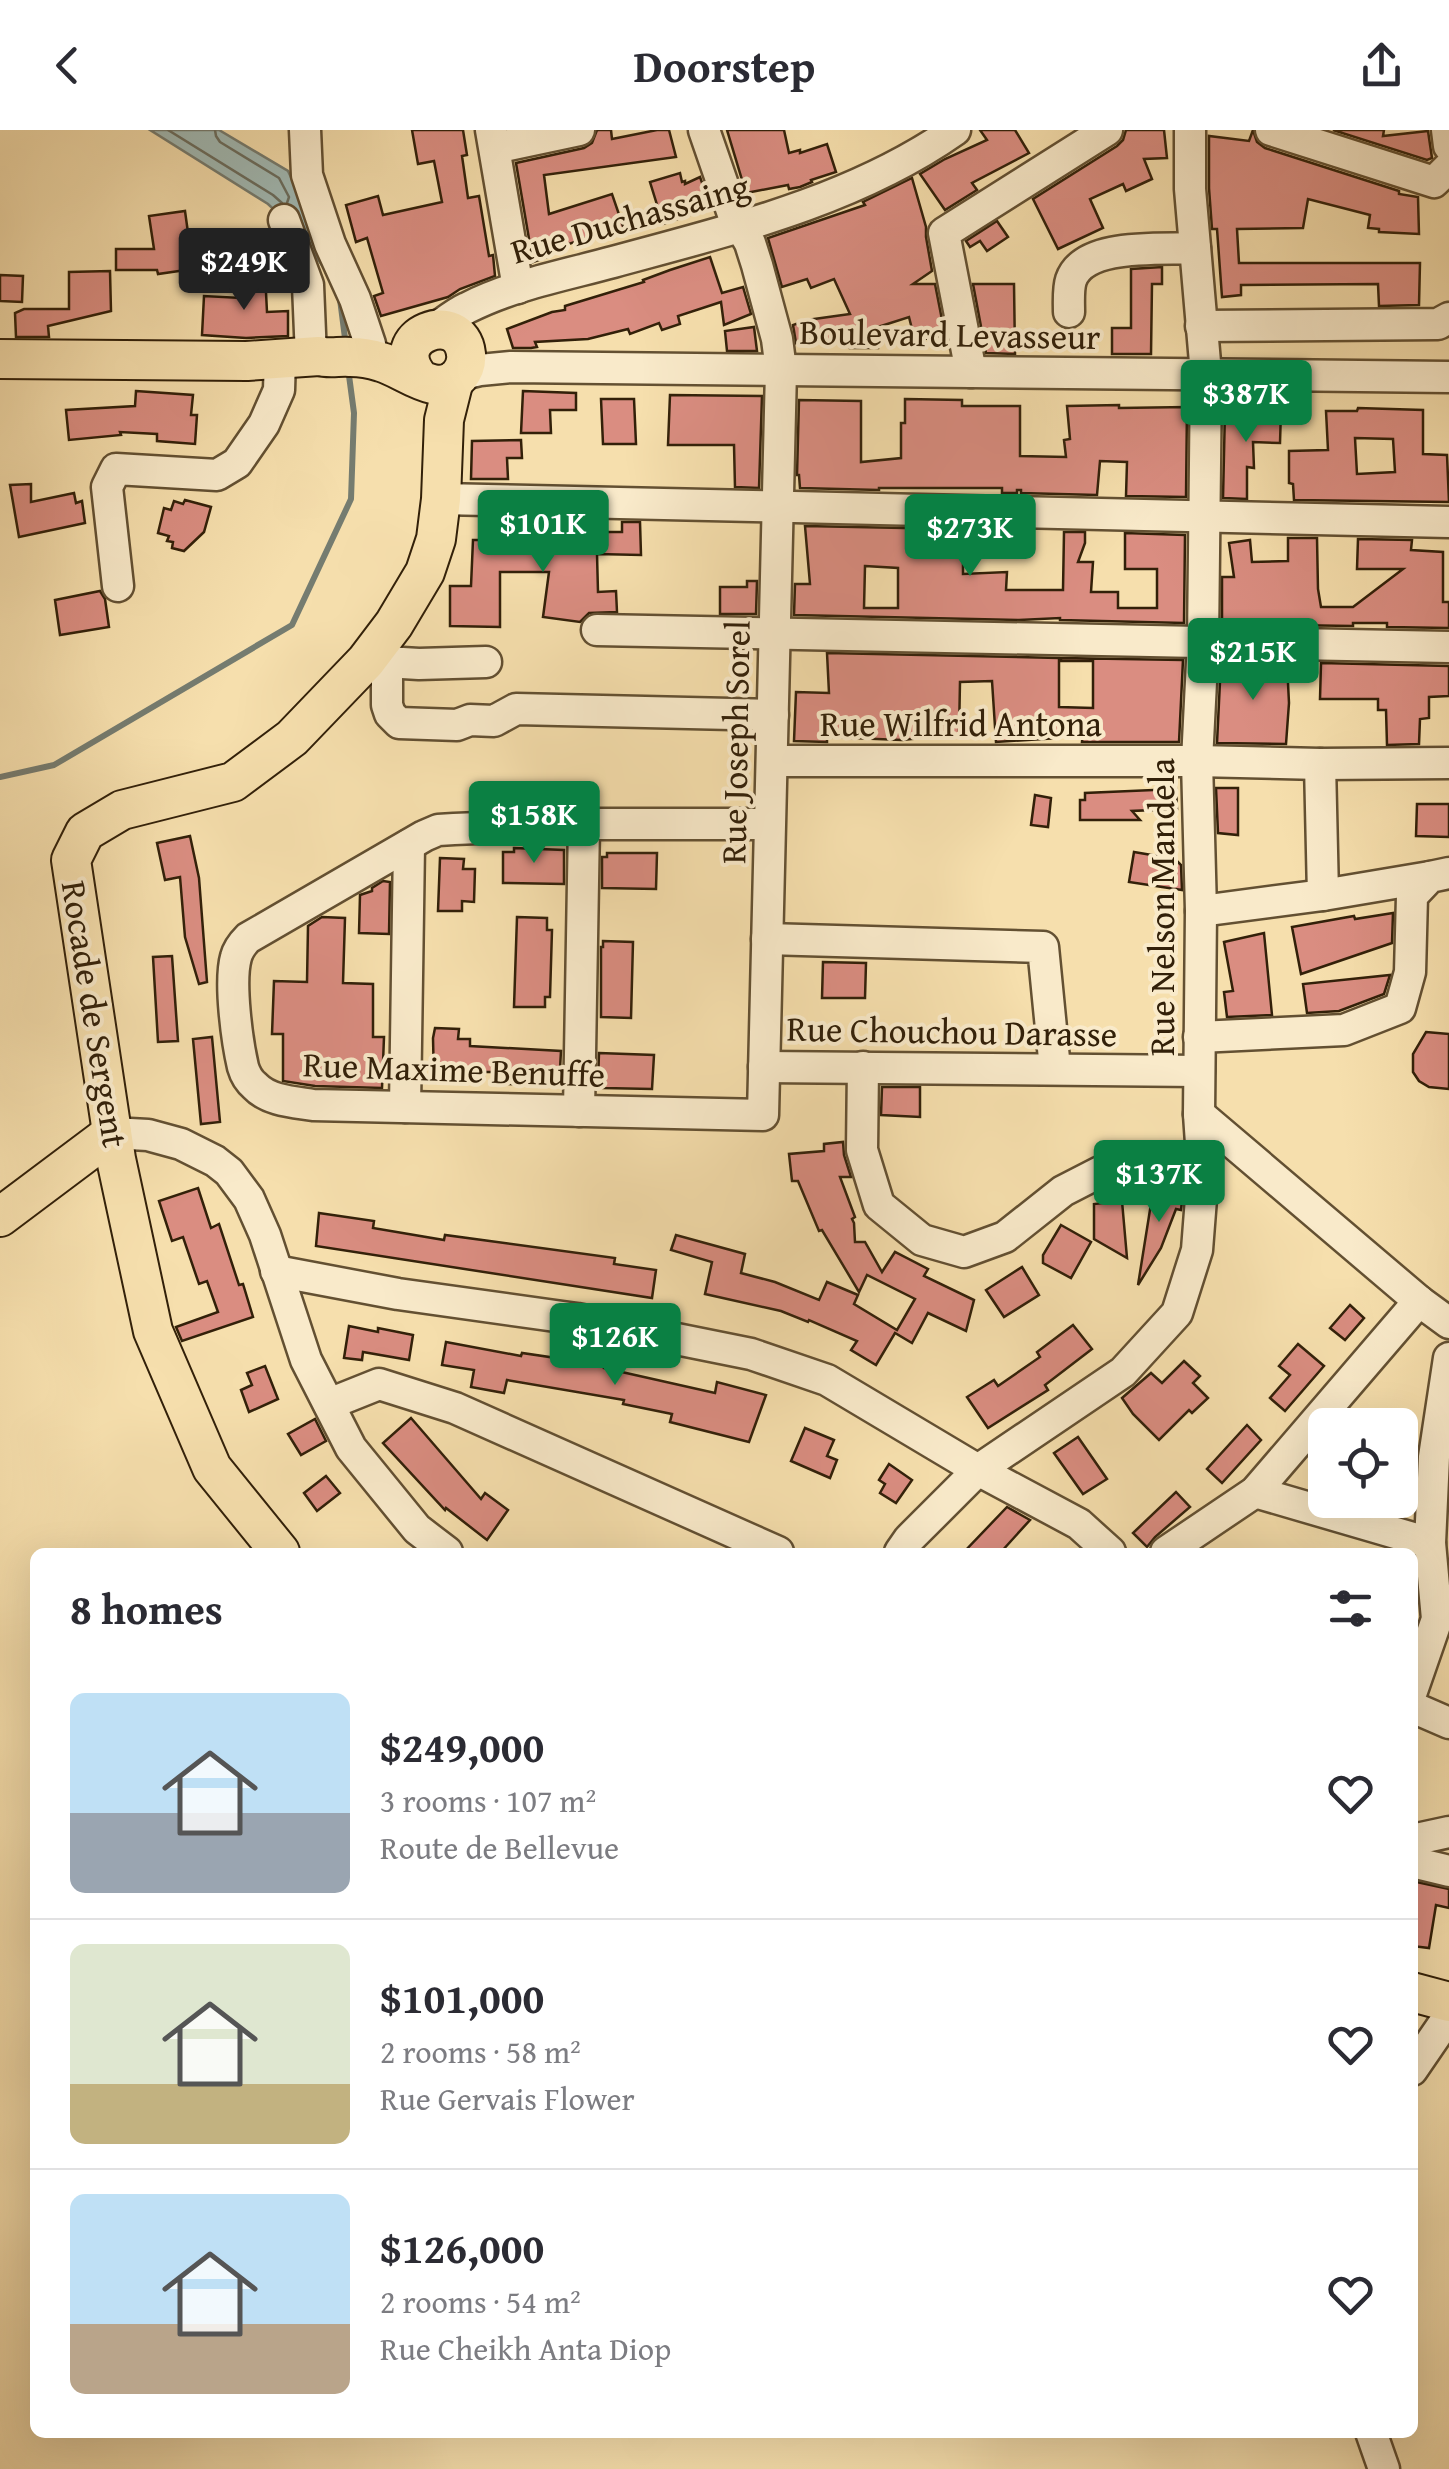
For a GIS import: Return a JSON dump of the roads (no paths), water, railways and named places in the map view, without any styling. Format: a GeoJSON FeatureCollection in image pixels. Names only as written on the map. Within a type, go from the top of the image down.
{"type":"FeatureCollection","features":[{"type":"Feature","properties":{"kind":"main road"},"geometry":{"type":"LineString","coordinates":[[0,360],[247,361],[329,354],[382,362],[439,360]]}},
{"type":"Feature","properties":{"kind":"main road","name":"Rocade de Sergent"},"geometry":{"type":"LineString","coordinates":[[277,1548],[212,1468],[154,1331],[112,1133],[71,860],[86,832],[122,810],[233,782],[292,738],[377,662],[425,572],[436,540],[444,420],[439,360]]}},
{"type":"Feature","properties":{"kind":"main road"},"geometry":{"type":"LineString","coordinates":[[0,1217],[112,1133]]}},
{"type":"Feature","properties":{"kind":"main road"},"geometry":{"type":"LineString","coordinates":[[1418,1994],[1449,2002]]}},
{"type":"Feature","properties":{"kind":"street"},"geometry":{"type":"LineString","coordinates":[[118,586],[107,487],[116,469],[217,474],[237,463],[264,424],[279,390],[329,354],[355,298],[330,244],[306,176],[305,130]]}},
{"type":"Feature","properties":{"kind":"street"},"geometry":{"type":"LineString","coordinates":[[518,288],[493,139],[580,130]]}},
{"type":"Feature","properties":{"kind":"street","name":"Rue Joseph Sorel"},"geometry":{"type":"LineString","coordinates":[[704,130],[733,214],[757,265],[778,340],[781,370],[763,1115]]}},
{"type":"Feature","properties":{"kind":"street","name":"Rue Duchassaing"},"geometry":{"type":"LineString","coordinates":[[439,360],[466,308],[518,288],[740,227],[861,182],[921,141],[954,130]]}},
{"type":"Feature","properties":{"kind":"street"},"geometry":{"type":"LineString","coordinates":[[971,372],[944,233],[1107,130]]}},
{"type":"Feature","properties":{"kind":"street","name":"Rue Nelson Mandela"},"geometry":{"type":"LineString","coordinates":[[903,1548],[978,1470],[1123,1372],[1177,1314],[1197,1250],[1204,1173],[1199,1114],[1201,911],[1197,761],[1204,642],[1206,374],[1190,188],[1190,130]]}},
{"type":"Feature","properties":{"kind":"street"},"geometry":{"type":"LineString","coordinates":[[1271,130],[1444,177]]}},
{"type":"Feature","properties":{"kind":"street"},"geometry":{"type":"LineString","coordinates":[[1446,130],[1449,146]]}},
{"type":"Feature","properties":{"kind":"street"},"geometry":{"type":"LineString","coordinates":[[284,220],[329,354]]}},
{"type":"Feature","properties":{"kind":"street"},"geometry":{"type":"LineString","coordinates":[[1068,312],[1071,279],[1084,262],[1104,253],[1195,248]]}},
{"type":"Feature","properties":{"kind":"street"},"geometry":{"type":"LineString","coordinates":[[1201,326],[1438,324],[1449,318]]}},
{"type":"Feature","properties":{"kind":"street","name":"Boulevard Levasseur"},"geometry":{"type":"LineString","coordinates":[[439,360],[483,356],[511,368],[1449,377]]}},
{"type":"Feature","properties":{"kind":"street"},"geometry":{"type":"LineString","coordinates":[[441,499],[1449,522]]}},
{"type":"Feature","properties":{"kind":"street"},"geometry":{"type":"LineString","coordinates":[[596,630],[1449,647]]}},
{"type":"Feature","properties":{"kind":"street"},"geometry":{"type":"LineString","coordinates":[[486,662],[377,662],[387,705],[394,720],[404,725],[457,726],[470,720],[498,721],[516,709],[773,715]]}},
{"type":"Feature","properties":{"kind":"street","name":"Rue Wilfrid Antona"},"geometry":{"type":"LineString","coordinates":[[772,761],[1449,763]]}},
{"type":"Feature","properties":{"kind":"street"},"geometry":{"type":"LineString","coordinates":[[1320,764],[1323,895]]}},
{"type":"Feature","properties":{"kind":"street"},"geometry":{"type":"LineString","coordinates":[[579,1112],[584,824]]}},
{"type":"Feature","properties":{"kind":"street","name":"Rue Maxime Benuffe"},"geometry":{"type":"LineString","coordinates":[[763,1115],[405,1108],[285,1101],[262,1093],[244,1071],[234,968],[236,955],[248,938],[438,830],[584,824],[770,824]]}},
{"type":"Feature","properties":{"kind":"street"},"geometry":{"type":"LineString","coordinates":[[405,1108],[409,845]]}},
{"type":"Feature","properties":{"kind":"street"},"geometry":{"type":"LineString","coordinates":[[1201,911],[1439,875]]}},
{"type":"Feature","properties":{"kind":"street"},"geometry":{"type":"LineString","coordinates":[[1200,1037],[1344,1030],[1400,1008],[1410,972],[1412,896],[1439,875]]}},
{"type":"Feature","properties":{"kind":"street"},"geometry":{"type":"LineString","coordinates":[[767,939],[1043,947],[1055,1069]]}},
{"type":"Feature","properties":{"kind":"street","name":"Rue Chouchou Darasse"},"geometry":{"type":"LineString","coordinates":[[764,1067],[1199,1072]]}},
{"type":"Feature","properties":{"kind":"street"},"geometry":{"type":"LineString","coordinates":[[863,1067],[862,1150],[879,1205],[922,1240],[964,1252],[1005,1237],[1063,1191],[1100,1172],[1204,1173]]}},
{"type":"Feature","properties":{"kind":"street"},"geometry":{"type":"LineString","coordinates":[[1199,1114],[1449,1323]]}},
{"type":"Feature","properties":{"kind":"street"},"geometry":{"type":"LineString","coordinates":[[112,1133],[182,1144],[229,1172],[249,1199],[265,1234],[306,1360],[351,1448],[417,1529],[442,1548]]}},
{"type":"Feature","properties":{"kind":"street"},"geometry":{"type":"LineString","coordinates":[[276,1271],[398,1294],[577,1319],[751,1354],[827,1380],[978,1470],[1079,1524],[1106,1548]]}},
{"type":"Feature","properties":{"kind":"street"},"geometry":{"type":"LineString","coordinates":[[295,1326],[326,1280]]}},
{"type":"Feature","properties":{"kind":"street"},"geometry":{"type":"LineString","coordinates":[[1172,1548],[1255,1492],[1419,1301]]}},
{"type":"Feature","properties":{"kind":"street"},"geometry":{"type":"LineString","coordinates":[[1418,1674],[1437,1619],[1430,1543],[1434,1457],[1449,1358]]}},
{"type":"Feature","properties":{"kind":"street"},"geometry":{"type":"LineString","coordinates":[[329,1404],[379,1384],[454,1408],[769,1548]]}},
{"type":"Feature","properties":{"kind":"street"},"geometry":{"type":"LineString","coordinates":[[1255,1492],[1430,1543]]}},
{"type":"Feature","properties":{"kind":"street"},"geometry":{"type":"LineString","coordinates":[[1418,1710],[1449,1723]]}},
{"type":"Feature","properties":{"kind":"street"},"geometry":{"type":"LineString","coordinates":[[1418,1839],[1449,1832]]}},
{"type":"Feature","properties":{"kind":"street"},"geometry":{"type":"LineString","coordinates":[[1418,1863],[1449,1871]]}},
{"type":"Feature","properties":{"kind":"street"},"geometry":{"type":"LineString","coordinates":[[1418,2061],[1449,2016]]}},
{"type":"Feature","properties":{"kind":"street"},"geometry":{"type":"LineString","coordinates":[[1373,2438],[1384,2469]]}},
{"type":"Feature","properties":{"kind":"water"},"geometry":{"type":"Polygon","coordinates":[[[150,130],[219,130],[288,171],[338,276],[338,288],[300,234],[268,204],[150,130]]]}},
{"type":"Feature","properties":{"kind":"waterway"},"geometry":{"type":"LineString","coordinates":[[340,299],[346,346]]}},
{"type":"Feature","properties":{"kind":"waterway"},"geometry":{"type":"LineString","coordinates":[[0,777],[54,765],[292,625],[351,499],[354,413],[348,368]]}}]}
